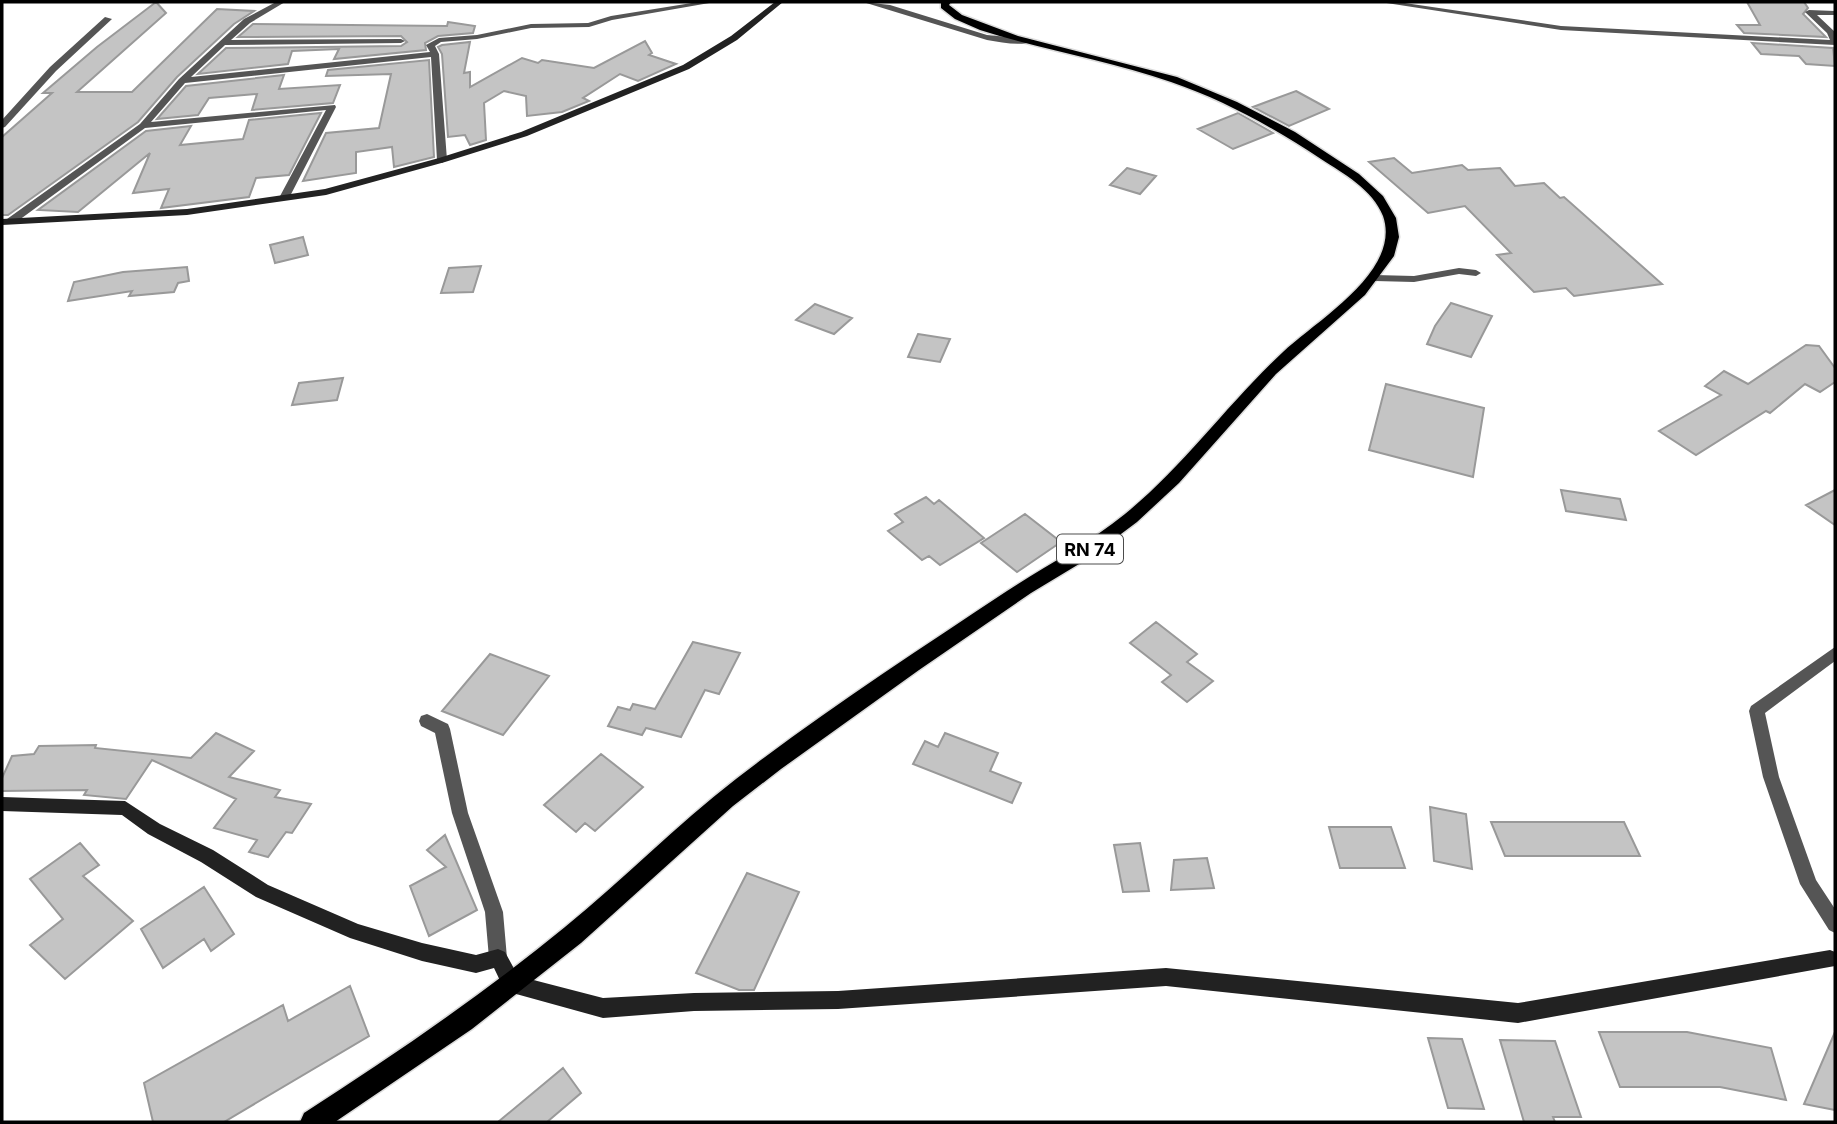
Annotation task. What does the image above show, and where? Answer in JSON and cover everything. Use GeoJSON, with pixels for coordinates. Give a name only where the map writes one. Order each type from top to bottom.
{"type":"FeatureCollection","features":[{"type":"Feature","properties":{"kind":"main road","name":"RN 74"},"geometry":{"type":"LineString","coordinates":[[313,1122],[512,984],[637,881],[736,791],[873,691],[1032,583],[1077,558],[1136,514],[1186,466],[1291,352],[1375,278],[1394,234],[1390,217],[1369,188],[1328,158],[1239,106],[1203,90],[1135,67],[1029,41],[956,17],[946,9],[946,2]]}},
{"type":"Feature","properties":{"kind":"street"},"geometry":{"type":"LineString","coordinates":[[6,222],[143,126],[182,81],[247,21],[281,2]]}},
{"type":"Feature","properties":{"kind":"street"},"geometry":{"type":"LineString","coordinates":[[442,160],[435,54],[430,45],[439,40],[477,37],[549,24],[589,25],[611,18],[711,2]]}},
{"type":"Feature","properties":{"kind":"street"},"geometry":{"type":"LineString","coordinates":[[6,222],[187,212],[326,192],[442,160],[537,129],[686,67],[734,38],[779,2]]}},
{"type":"Feature","properties":{"kind":"street"},"geometry":{"type":"LineString","coordinates":[[867,2],[979,37],[1009,43],[1029,41]]}},
{"type":"Feature","properties":{"kind":"street"},"geometry":{"type":"LineString","coordinates":[[1384,2],[1441,8],[1561,28],[1835,43],[1831,32],[1809,12],[1835,13]]}},
{"type":"Feature","properties":{"kind":"street"},"geometry":{"type":"LineString","coordinates":[[1441,8],[1452,5],[1451,2]]}},
{"type":"Feature","properties":{"kind":"street"},"geometry":{"type":"LineString","coordinates":[[2,125],[53,69],[108,19]]}},
{"type":"Feature","properties":{"kind":"street"},"geometry":{"type":"LineString","coordinates":[[226,43],[401,41]]}},
{"type":"Feature","properties":{"kind":"street"},"geometry":{"type":"LineString","coordinates":[[182,81],[435,54]]}},
{"type":"Feature","properties":{"kind":"street"},"geometry":{"type":"LineString","coordinates":[[143,126],[332,107],[284,198]]}},
{"type":"Feature","properties":{"kind":"street"},"geometry":{"type":"LineString","coordinates":[[1375,278],[1414,279],[1459,271],[1476,273]]}},
{"type":"Feature","properties":{"kind":"street"},"geometry":{"type":"LineString","coordinates":[[1835,653],[1757,711],[1770,777],[1809,884],[1835,923]]}},
{"type":"Feature","properties":{"kind":"street"},"geometry":{"type":"LineString","coordinates":[[427,721],[442,729],[460,813],[494,912],[498,958],[512,984],[603,1008],[694,1002],[838,1000],[1166,977],[1518,1013],[1833,959]]}},
{"type":"Feature","properties":{"kind":"street"},"geometry":{"type":"LineString","coordinates":[[2,804],[125,808],[154,829],[207,856],[262,891],[356,932],[422,952],[476,964],[498,958]]}},
{"type":"Feature","properties":{"kind":"building"},"geometry":{"type":"Polygon","coordinates":[[[156,2],[166,13],[77,92],[132,92],[217,9],[254,11],[234,24],[177,77],[138,122],[8,215],[2,215],[2,137],[52,93],[43,93],[156,2]]]}},
{"type":"Feature","properties":{"kind":"building"},"geometry":{"type":"Polygon","coordinates":[[[1747,2],[1804,2],[1808,8],[1803,14],[1826,37],[1744,33],[1737,25],[1760,25],[1747,2]]]}},
{"type":"Feature","properties":{"kind":"building"},"geometry":{"type":"Polygon","coordinates":[[[448,22],[475,26],[473,33],[438,36],[425,43],[426,50],[334,59],[339,49],[292,51],[288,64],[198,74],[226,48],[401,46],[407,42],[401,36],[238,37],[253,24],[447,26],[448,22]]]}},
{"type":"Feature","properties":{"kind":"building"},"geometry":{"type":"Polygon","coordinates":[[[645,41],[652,53],[649,55],[676,64],[638,81],[620,74],[583,98],[589,101],[562,112],[527,116],[526,96],[504,91],[484,103],[486,140],[470,145],[465,135],[448,137],[442,54],[438,47],[442,45],[470,42],[464,73],[470,72],[470,87],[522,58],[538,63],[542,60],[594,68],[645,41]]]}},
{"type":"Feature","properties":{"kind":"building"},"geometry":{"type":"Polygon","coordinates":[[[1752,43],[1833,48],[1835,66],[1806,64],[1799,56],[1761,54],[1752,43]]]}},
{"type":"Feature","properties":{"kind":"building"},"geometry":{"type":"Polygon","coordinates":[[[429,60],[434,157],[394,167],[392,147],[356,152],[356,173],[303,181],[326,133],[379,128],[391,74],[326,76],[328,70],[429,60]]]}},
{"type":"Feature","properties":{"kind":"building"},"geometry":{"type":"Polygon","coordinates":[[[284,75],[279,89],[340,85],[333,103],[252,110],[257,94],[209,98],[198,115],[157,119],[186,86],[284,75]]]}},
{"type":"Feature","properties":{"kind":"building"},"geometry":{"type":"Polygon","coordinates":[[[1296,91],[1329,109],[1289,126],[1253,107],[1296,91]]]}},
{"type":"Feature","properties":{"kind":"building"},"geometry":{"type":"Polygon","coordinates":[[[321,113],[289,175],[256,178],[249,197],[161,208],[169,189],[133,193],[150,153],[78,212],[38,210],[146,131],[191,126],[180,145],[243,139],[249,120],[321,113]]]}},
{"type":"Feature","properties":{"kind":"building"},"geometry":{"type":"Polygon","coordinates":[[[1238,113],[1273,133],[1233,149],[1198,129],[1238,113]]]}},
{"type":"Feature","properties":{"kind":"building"},"geometry":{"type":"Polygon","coordinates":[[[1394,158],[1412,173],[1462,165],[1468,170],[1500,168],[1515,186],[1544,183],[1560,198],[1564,197],[1662,284],[1574,296],[1566,288],[1534,292],[1497,255],[1511,253],[1465,206],[1428,213],[1369,162],[1394,158]]]}},
{"type":"Feature","properties":{"kind":"building"},"geometry":{"type":"Polygon","coordinates":[[[1127,168],[1156,176],[1140,194],[1110,185],[1127,168]]]}},
{"type":"Feature","properties":{"kind":"building"},"geometry":{"type":"Polygon","coordinates":[[[303,237],[308,255],[275,263],[270,245],[303,237]]]}},
{"type":"Feature","properties":{"kind":"building"},"geometry":{"type":"Polygon","coordinates":[[[481,266],[473,292],[441,293],[449,268],[481,266]]]}},
{"type":"Feature","properties":{"kind":"building"},"geometry":{"type":"Polygon","coordinates":[[[187,267],[189,281],[178,283],[174,292],[129,296],[132,291],[68,301],[74,282],[123,272],[187,267]]]}},
{"type":"Feature","properties":{"kind":"building"},"geometry":{"type":"Polygon","coordinates":[[[1451,303],[1492,316],[1471,357],[1427,344],[1435,326],[1451,303]]]}},
{"type":"Feature","properties":{"kind":"building"},"geometry":{"type":"Polygon","coordinates":[[[815,304],[852,318],[834,334],[796,320],[815,304]]]}},
{"type":"Feature","properties":{"kind":"building"},"geometry":{"type":"Polygon","coordinates":[[[918,334],[950,339],[940,362],[908,357],[918,334]]]}},
{"type":"Feature","properties":{"kind":"building"},"geometry":{"type":"Polygon","coordinates":[[[1806,345],[1819,346],[1835,368],[1835,382],[1820,392],[1805,384],[1770,413],[1766,411],[1696,455],[1659,431],[1721,395],[1705,386],[1724,371],[1748,384],[1806,345]]]}},
{"type":"Feature","properties":{"kind":"building"},"geometry":{"type":"Polygon","coordinates":[[[343,378],[337,400],[292,405],[299,383],[343,378]]]}},
{"type":"Feature","properties":{"kind":"building"},"geometry":{"type":"Polygon","coordinates":[[[1386,384],[1484,408],[1473,477],[1369,450],[1386,384]]]}},
{"type":"Feature","properties":{"kind":"building"},"geometry":{"type":"Polygon","coordinates":[[[1561,490],[1620,499],[1626,520],[1566,511],[1561,490]]]}},
{"type":"Feature","properties":{"kind":"building"},"geometry":{"type":"Polygon","coordinates":[[[1835,490],[1835,525],[1806,505],[1835,490]]]}},
{"type":"Feature","properties":{"kind":"building"},"geometry":{"type":"Polygon","coordinates":[[[926,497],[934,504],[939,500],[984,538],[940,565],[929,556],[922,560],[888,531],[903,522],[895,514],[926,497]]]}},
{"type":"Feature","properties":{"kind":"building"},"geometry":{"type":"Polygon","coordinates":[[[1025,514],[1061,542],[1017,572],[981,543],[1025,514]]]}},
{"type":"Feature","properties":{"kind":"building"},"geometry":{"type":"Polygon","coordinates":[[[1156,622],[1197,654],[1187,662],[1213,681],[1187,702],[1162,682],[1171,675],[1130,643],[1156,622]]]}},
{"type":"Feature","properties":{"kind":"building"},"geometry":{"type":"Polygon","coordinates":[[[693,642],[740,653],[719,694],[705,690],[681,737],[646,728],[642,735],[608,726],[618,707],[630,710],[633,704],[655,709],[693,642]]]}},
{"type":"Feature","properties":{"kind":"building"},"geometry":{"type":"Polygon","coordinates":[[[490,654],[549,676],[503,735],[442,711],[490,654]]]}},
{"type":"Feature","properties":{"kind":"building"},"geometry":{"type":"Polygon","coordinates":[[[216,733],[254,751],[229,777],[280,790],[275,797],[311,804],[292,833],[286,832],[268,857],[249,852],[257,840],[214,828],[236,799],[152,760],[126,799],[84,795],[87,790],[2,791],[2,778],[12,756],[34,754],[39,746],[96,745],[95,748],[191,758],[216,733]]]}},
{"type":"Feature","properties":{"kind":"building"},"geometry":{"type":"Polygon","coordinates":[[[945,733],[998,753],[990,771],[1021,783],[1012,803],[913,764],[925,741],[938,747],[945,733]]]}},
{"type":"Feature","properties":{"kind":"building"},"geometry":{"type":"Polygon","coordinates":[[[601,754],[643,787],[595,831],[585,823],[576,832],[544,805],[601,754]]]}},
{"type":"Feature","properties":{"kind":"building"},"geometry":{"type":"Polygon","coordinates":[[[1430,807],[1466,814],[1472,869],[1434,861],[1430,807]]]}},
{"type":"Feature","properties":{"kind":"building"},"geometry":{"type":"Polygon","coordinates":[[[1491,822],[1624,822],[1640,856],[1505,856],[1491,822]]]}},
{"type":"Feature","properties":{"kind":"building"},"geometry":{"type":"Polygon","coordinates":[[[1329,827],[1391,827],[1405,868],[1340,868],[1329,827]]]}},
{"type":"Feature","properties":{"kind":"building"},"geometry":{"type":"Polygon","coordinates":[[[445,835],[477,910],[429,936],[410,886],[446,867],[427,850],[445,835]]]}},
{"type":"Feature","properties":{"kind":"building"},"geometry":{"type":"Polygon","coordinates":[[[80,843],[99,865],[83,876],[133,921],[65,979],[30,945],[63,919],[30,879],[80,843]]]}},
{"type":"Feature","properties":{"kind":"building"},"geometry":{"type":"Polygon","coordinates":[[[1140,843],[1149,891],[1123,892],[1114,845],[1140,843]]]}},
{"type":"Feature","properties":{"kind":"building"},"geometry":{"type":"Polygon","coordinates":[[[1207,858],[1214,888],[1171,890],[1174,860],[1207,858]]]}},
{"type":"Feature","properties":{"kind":"building"},"geometry":{"type":"Polygon","coordinates":[[[747,873],[799,892],[754,990],[739,990],[696,973],[747,873]]]}},
{"type":"Feature","properties":{"kind":"building"},"geometry":{"type":"Polygon","coordinates":[[[204,887],[234,934],[211,951],[204,939],[163,968],[141,929],[204,887]]]}},
{"type":"Feature","properties":{"kind":"building"},"geometry":{"type":"Polygon","coordinates":[[[350,986],[369,1036],[224,1122],[153,1122],[144,1083],[283,1005],[288,1021],[350,986]]]}},
{"type":"Feature","properties":{"kind":"building"},"geometry":{"type":"Polygon","coordinates":[[[1599,1032],[1687,1032],[1771,1048],[1786,1100],[1720,1087],[1620,1087],[1599,1032]]]}},
{"type":"Feature","properties":{"kind":"building"},"geometry":{"type":"Polygon","coordinates":[[[1835,1032],[1835,1110],[1804,1104],[1835,1032]]]}},
{"type":"Feature","properties":{"kind":"building"},"geometry":{"type":"Polygon","coordinates":[[[1428,1038],[1462,1039],[1484,1109],[1448,1108],[1428,1038]]]}},
{"type":"Feature","properties":{"kind":"building"},"geometry":{"type":"Polygon","coordinates":[[[1500,1040],[1555,1041],[1581,1117],[1553,1117],[1555,1122],[1524,1122],[1500,1040]]]}},
{"type":"Feature","properties":{"kind":"building"},"geometry":{"type":"Polygon","coordinates":[[[563,1068],[581,1093],[547,1122],[498,1122],[563,1068]]]}}]}
